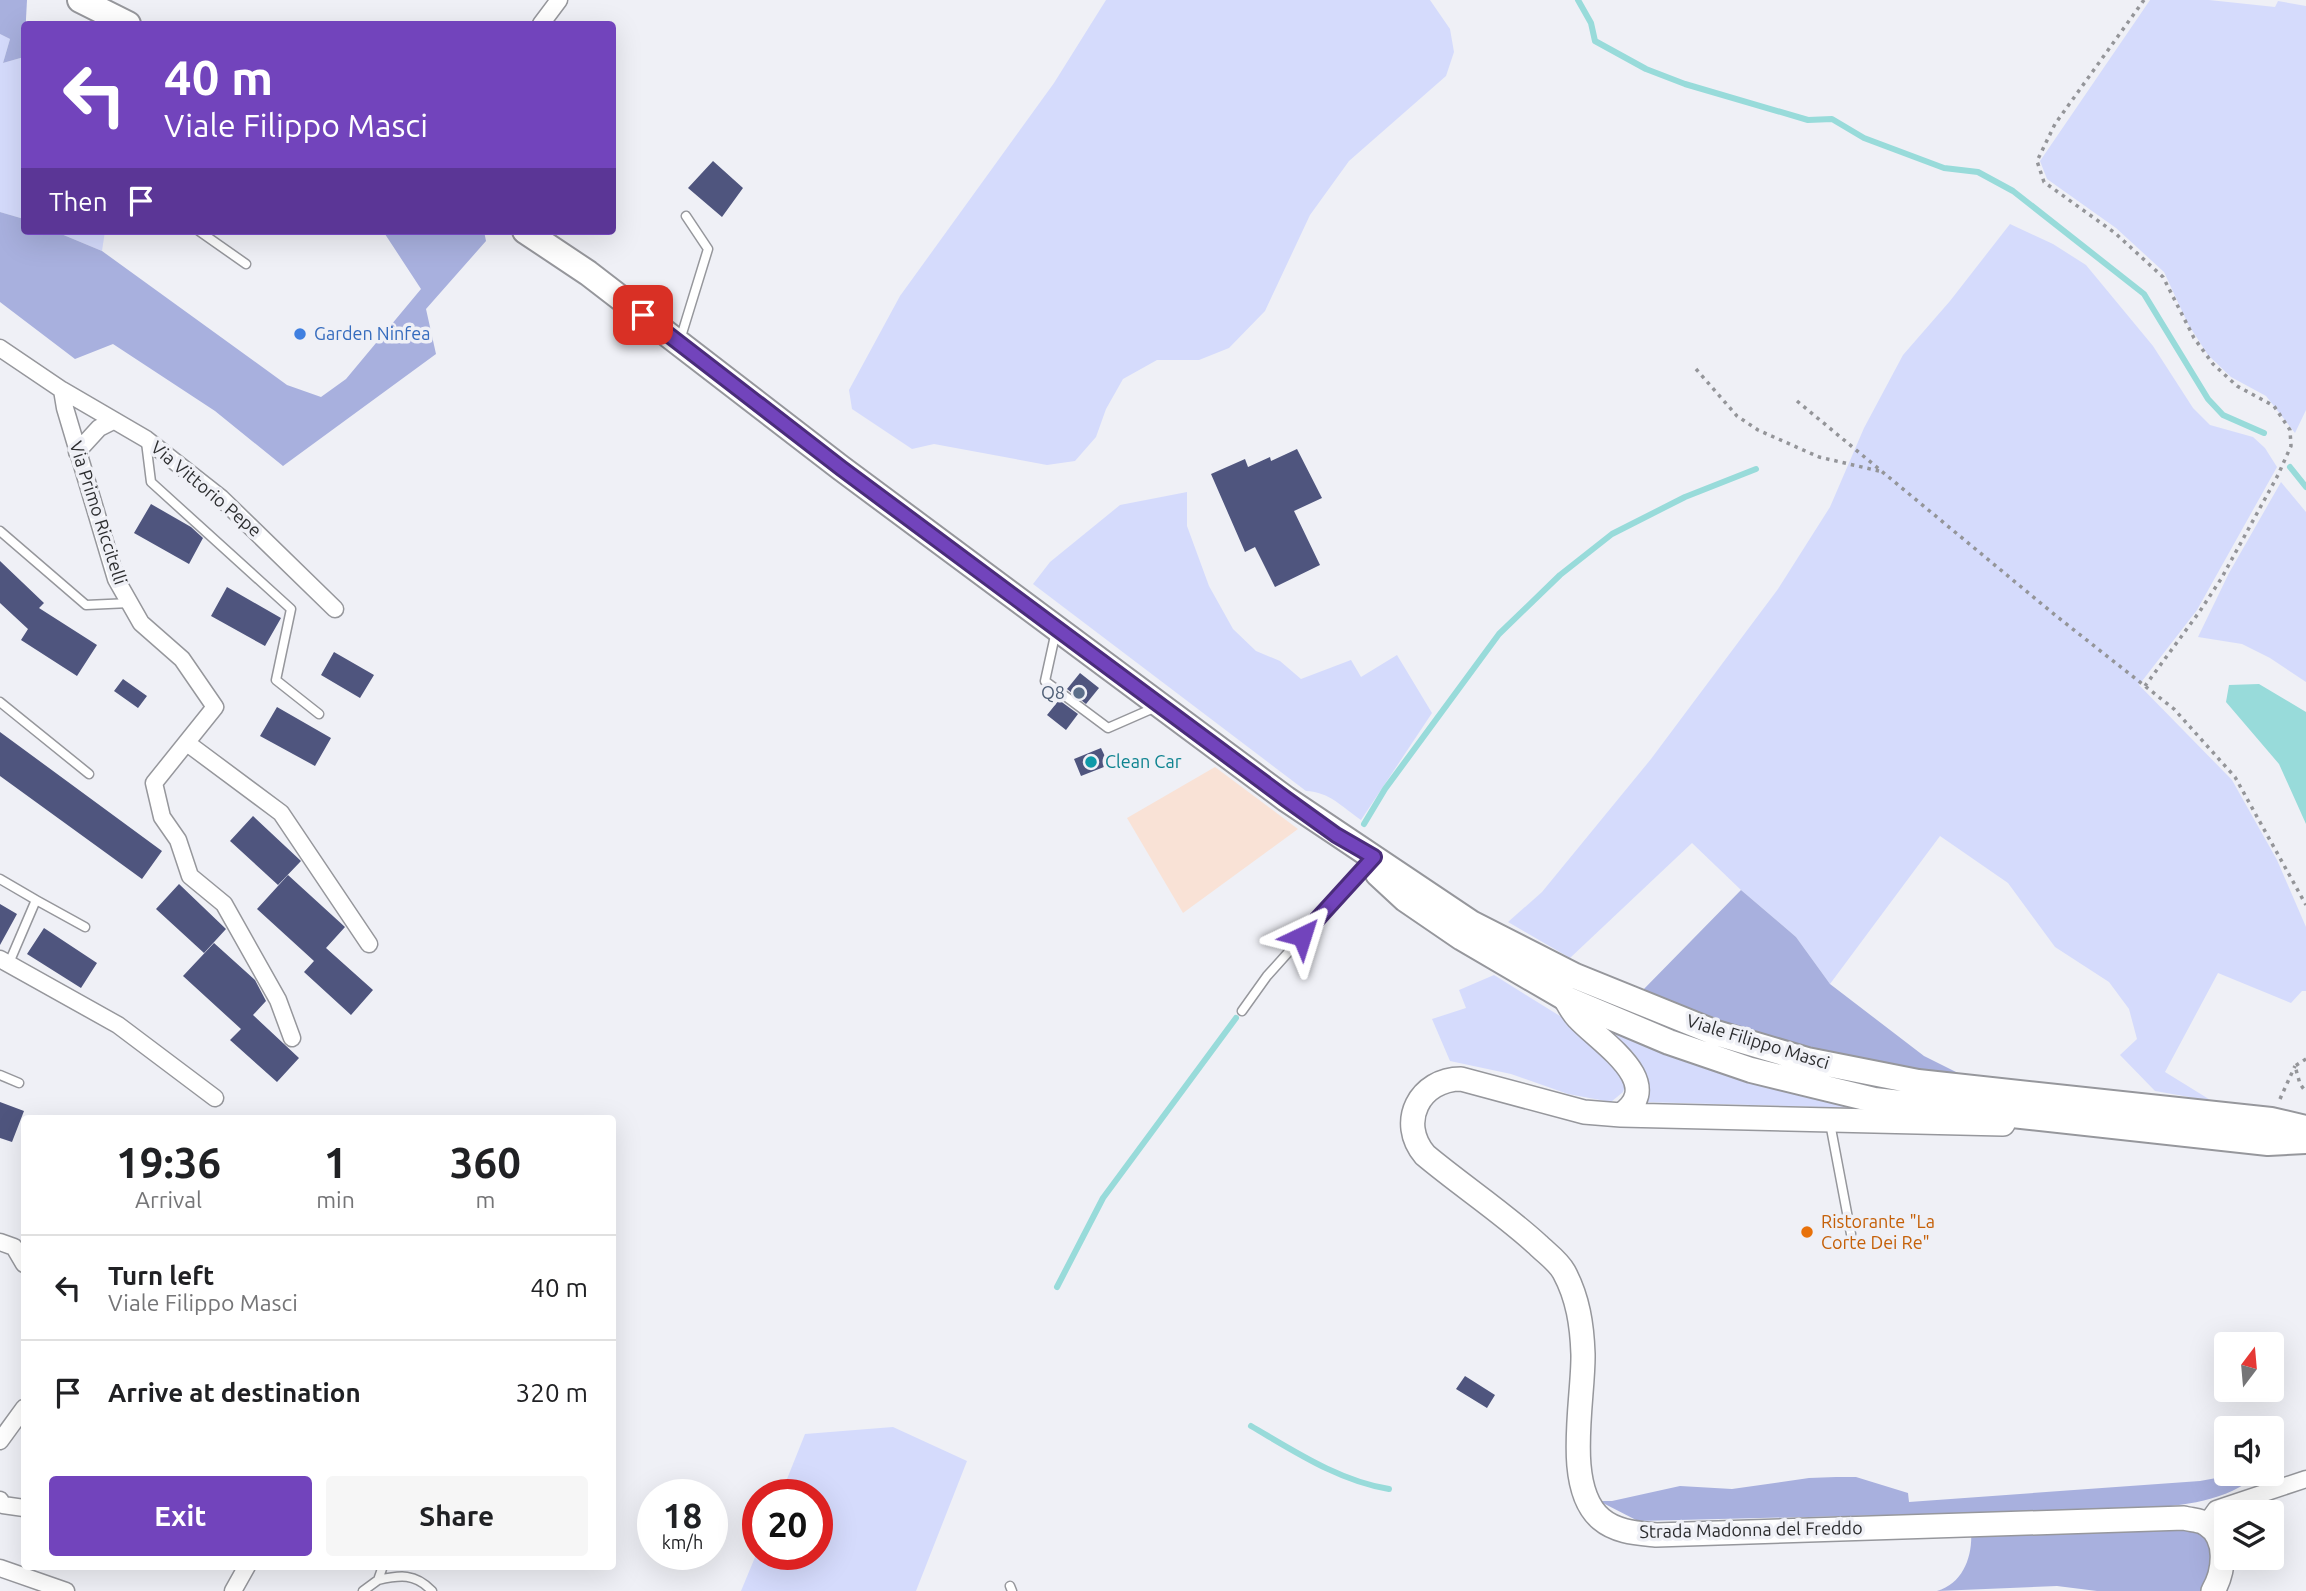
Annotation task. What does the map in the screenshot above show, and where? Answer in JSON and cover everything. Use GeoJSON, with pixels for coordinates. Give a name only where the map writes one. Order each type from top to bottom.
{"type":"FeatureCollection","features":[{"type":"Feature","properties":{"kind":"main road"},"geometry":{"type":"LineString","coordinates":[[66,0],[88,4],[119,21]]}},
{"type":"Feature","properties":{"kind":"main road","name":"Viale Filippo Masci"},"geometry":{"type":"LineString","coordinates":[[531,235],[588,272],[1056,628],[1336,835],[1471,923],[1527,953],[1575,976],[1716,1033],[1807,1060],[1918,1082],[2270,1120],[2306,1128]]}},
{"type":"Feature","properties":{"kind":"main road","name":"Viale Filippo Masci"},"geometry":{"type":"LineString","coordinates":[[1371,860],[1405,899],[1462,938],[1565,998],[1669,1042],[1751,1070],[1874,1100],[2268,1143],[2306,1141]]}},
{"type":"Feature","properties":{"kind":"main road","name":"Viale Filippo Masci"},"geometry":{"type":"LineString","coordinates":[[1527,953],[1548,972],[1565,998]]}},
{"type":"Feature","properties":{"kind":"main road"},"geometry":{"type":"LineString","coordinates":[[1565,998],[1574,1014],[1634,1074],[1637,1088],[1635,1099],[1629,1110],[1621,1115]]}},
{"type":"Feature","properties":{"kind":"main road","name":"Strada Madonna del Freddo"},"geometry":{"type":"LineString","coordinates":[[2100,1126],[1621,1115],[1584,1112],[1472,1081],[1451,1079],[1435,1084],[1421,1096],[1412,1122],[1417,1143],[1425,1155],[1507,1217],[1562,1268],[1568,1280],[1580,1319],[1583,1354],[1578,1451],[1580,1480],[1587,1503],[1598,1518],[1611,1527],[1656,1535],[2184,1518],[2206,1523]]}},
{"type":"Feature","properties":{"kind":"main road","name":"Viale Filippo Masci"},"geometry":{"type":"LineString","coordinates":[[1908,1104],[1941,1096],[2001,1092]]}},
{"type":"Feature","properties":{"kind":"main road","name":"Strada Madonna del Freddo"},"geometry":{"type":"LineString","coordinates":[[1829,1120],[1908,1104]]}},
{"type":"Feature","properties":{"kind":"main road"},"geometry":{"type":"LineString","coordinates":[[2206,1523],[2218,1538],[2223,1554],[2221,1572],[2213,1591]]}},
{"type":"Feature","properties":{"kind":"street"},"geometry":{"type":"LineString","coordinates":[[543,21],[559,0]]}},
{"type":"Feature","properties":{"kind":"street"},"geometry":{"type":"LineString","coordinates":[[0,348],[62,390]]}},
{"type":"Feature","properties":{"kind":"street","name":"Via Vittorio Pepe"},"geometry":{"type":"LineString","coordinates":[[62,390],[146,439],[221,498],[335,609]]}},
{"type":"Feature","properties":{"kind":"street","name":"Via Primo Riccitelli"},"geometry":{"type":"LineString","coordinates":[[62,390],[77,452],[116,579],[141,622],[182,659],[215,707],[154,783],[162,817],[178,840],[190,876],[224,904],[253,960],[278,1000],[292,1038]]}},
{"type":"Feature","properties":{"kind":"street"},"geometry":{"type":"LineString","coordinates":[[77,452],[99,428],[113,421]]}},
{"type":"Feature","properties":{"kind":"street"},"geometry":{"type":"LineString","coordinates":[[187,743],[281,813],[369,944]]}},
{"type":"Feature","properties":{"kind":"street"},"geometry":{"type":"LineString","coordinates":[[4,961],[118,1025],[215,1098]]}},
{"type":"Feature","properties":{"kind":"street"},"geometry":{"type":"LineString","coordinates":[[0,1242],[14,1247],[21,1259]]}},
{"type":"Feature","properties":{"kind":"street"},"geometry":{"type":"LineString","coordinates":[[0,1441],[21,1412]]}},
{"type":"Feature","properties":{"kind":"street"},"geometry":{"type":"LineString","coordinates":[[2206,1523],[2216,1509],[2306,1479]]}},
{"type":"Feature","properties":{"kind":"street"},"geometry":{"type":"LineString","coordinates":[[0,1500],[3,1505],[21,1508]]}},
{"type":"Feature","properties":{"kind":"street"},"geometry":{"type":"LineString","coordinates":[[0,1568],[66,1591]]}},
{"type":"Feature","properties":{"kind":"street"},"geometry":{"type":"LineString","coordinates":[[233,1591],[245,1570]]}},
{"type":"Feature","properties":{"kind":"lane"},"geometry":{"type":"LineString","coordinates":[[679,343],[708,250],[686,216]]}},
{"type":"Feature","properties":{"kind":"lane"},"geometry":{"type":"LineString","coordinates":[[205,235],[246,264]]}},
{"type":"Feature","properties":{"kind":"lane"},"geometry":{"type":"LineString","coordinates":[[146,439],[151,482],[291,609],[276,680],[319,714]]}},
{"type":"Feature","properties":{"kind":"lane"},"geometry":{"type":"LineString","coordinates":[[0,531],[86,605],[130,603]]}},
{"type":"Feature","properties":{"kind":"lane"},"geometry":{"type":"LineString","coordinates":[[1056,628],[1045,681],[1097,721],[1108,729],[1160,705]]}},
{"type":"Feature","properties":{"kind":"lane"},"geometry":{"type":"LineString","coordinates":[[0,702],[89,774]]}},
{"type":"Feature","properties":{"kind":"lane"},"geometry":{"type":"LineString","coordinates":[[1242,1011],[1267,976],[1371,860]]}},
{"type":"Feature","properties":{"kind":"lane"},"geometry":{"type":"LineString","coordinates":[[0,879],[85,927]]}},
{"type":"Feature","properties":{"kind":"lane"},"geometry":{"type":"LineString","coordinates":[[4,961],[36,900]]}},
{"type":"Feature","properties":{"kind":"lane"},"geometry":{"type":"LineString","coordinates":[[0,1075],[19,1083]]}},
{"type":"Feature","properties":{"kind":"lane"},"geometry":{"type":"LineString","coordinates":[[1829,1120],[1851,1234]]}},
{"type":"Feature","properties":{"kind":"lane"},"geometry":{"type":"LineString","coordinates":[[378,1580],[382,1570]]}},
{"type":"Feature","properties":{"kind":"lane"},"geometry":{"type":"LineString","coordinates":[[363,1591],[378,1580],[400,1575],[421,1580],[432,1591]]}},
{"type":"Feature","properties":{"kind":"path"},"geometry":{"type":"LineString","coordinates":[[2144,0],[2055,124],[2037,161],[2044,182],[2115,233],[2163,277],[2194,338],[2214,364],[2237,386],[2274,406],[2290,430],[2291,446],[2221,579],[2145,686]]}},
{"type":"Feature","properties":{"kind":"path"},"geometry":{"type":"LineString","coordinates":[[1696,369],[1737,416],[1758,430],[1819,457],[1881,471]]}},
{"type":"Feature","properties":{"kind":"path"},"geometry":{"type":"LineString","coordinates":[[1797,401],[2055,615],[2174,709],[2235,777],[2306,905]]}},
{"type":"Feature","properties":{"kind":"path"},"geometry":{"type":"LineString","coordinates":[[2270,1120],[2295,1066],[2306,1059]]}},
{"type":"Feature","properties":{"kind":"path"},"geometry":{"type":"LineString","coordinates":[[2295,1066],[2306,1092]]}},
{"type":"Feature","properties":{"kind":"shaded area"},"geometry":{"type":"Polygon","coordinates":[[[0,0],[27,0],[26,21],[21,21],[21,58],[3,63],[10,39],[0,34],[0,0]]]}},
{"type":"Feature","properties":{"kind":"shaded area"},"geometry":{"type":"Polygon","coordinates":[[[1106,0],[1430,0],[1450,29],[1454,52],[1446,76],[1349,161],[1310,215],[1265,311],[1229,348],[1199,360],[1157,360],[1123,379],[1106,409],[1096,437],[1075,461],[1047,465],[934,444],[912,449],[852,409],[849,390],[900,296],[1054,83],[1106,0]]]}},
{"type":"Feature","properties":{"kind":"shaded area"},"geometry":{"type":"Polygon","coordinates":[[[2150,0],[2209,0],[2275,7],[2278,1],[2306,6],[2306,410],[2295,433],[2266,396],[2231,377],[2208,355],[2188,324],[2164,272],[2116,228],[2047,179],[2040,161],[2150,0]]]}},
{"type":"Feature","properties":{"kind":"shaded area"},"geometry":{"type":"Polygon","coordinates":[[[0,34],[10,39],[3,63],[21,58],[21,218],[0,212],[0,34]]]}},
{"type":"Feature","properties":{"kind":"shaded area"},"geometry":{"type":"Polygon","coordinates":[[[0,212],[21,218],[21,235],[64,235],[102,251],[287,385],[321,397],[346,379],[421,289],[386,235],[485,235],[486,241],[426,309],[436,354],[283,466],[215,411],[113,344],[75,359],[0,302],[0,212]]]}},
{"type":"Feature","properties":{"kind":"shaded area"},"geometry":{"type":"Polygon","coordinates":[[[2010,224],[2053,244],[2086,265],[2153,346],[2193,408],[2210,425],[2253,437],[2265,448],[2277,467],[2197,610],[2139,685],[2232,780],[2277,860],[2306,927],[2306,991],[2302,991],[2291,1003],[2218,973],[2165,1072],[2212,1101],[2155,1091],[2120,1055],[2137,1039],[2129,1009],[2109,982],[2055,947],[2008,883],[1940,836],[1830,984],[1796,937],[1692,843],[1570,958],[1508,922],[1542,892],[1651,759],[1778,589],[1830,507],[1864,428],[1903,355],[1950,301],[2010,224]]]}},
{"type":"Feature","properties":{"kind":"shaded area"},"geometry":{"type":"Polygon","coordinates":[[[64,235],[104,235],[102,251],[64,235]]]}},
{"type":"Feature","properties":{"kind":"shaded area"},"geometry":{"type":"Polygon","coordinates":[[[2281,482],[2306,512],[2306,682],[2270,658],[2242,644],[2198,637],[2229,573],[2281,482]]]}},
{"type":"Feature","properties":{"kind":"shaded area"},"geometry":{"type":"Polygon","coordinates":[[[1187,492],[1187,526],[1209,586],[1233,629],[1256,651],[1280,661],[1301,679],[1351,660],[1361,677],[1397,655],[1432,713],[1361,820],[1329,797],[1306,791],[1033,584],[1050,562],[1120,505],[1187,492]]]}},
{"type":"Feature","properties":{"kind":"shaded area"},"geometry":{"type":"Polygon","coordinates":[[[2259,684],[2306,712],[2306,824],[2279,764],[2226,702],[2229,685],[2259,684]]]}},
{"type":"Feature","properties":{"kind":"shaded area"},"geometry":{"type":"Polygon","coordinates":[[[1215,767],[1298,829],[1183,913],[1127,818],[1215,767]]]}},
{"type":"Feature","properties":{"kind":"shaded area"},"geometry":{"type":"Polygon","coordinates":[[[1741,890],[1796,937],[1830,984],[1924,1056],[1968,1078],[1827,1053],[1736,1029],[1641,992],[1741,890]]]}},
{"type":"Feature","properties":{"kind":"shaded area"},"geometry":{"type":"Polygon","coordinates":[[[1494,975],[1576,1026],[1628,1079],[1623,1092],[1611,1102],[1568,1094],[1511,1074],[1450,1061],[1432,1019],[1466,1008],[1459,990],[1494,975]]]}},
{"type":"Feature","properties":{"kind":"shaded area"},"geometry":{"type":"Polygon","coordinates":[[[1594,1021],[1857,1108],[1641,1102],[1645,1074],[1638,1058],[1594,1021]]]}},
{"type":"Feature","properties":{"kind":"shaded area"},"geometry":{"type":"Polygon","coordinates":[[[893,1427],[967,1461],[916,1591],[741,1591],[750,1570],[833,1570],[833,1479],[787,1479],[805,1434],[893,1427]]]}},
{"type":"Feature","properties":{"kind":"shaded area"},"geometry":{"type":"Polygon","coordinates":[[[1856,1477],[1908,1493],[1909,1502],[2214,1478],[2214,1486],[2241,1486],[2189,1504],[2142,1509],[1638,1521],[1599,1501],[1612,1501],[1680,1486],[1732,1489],[1809,1478],[1856,1477]]]}},
{"type":"Feature","properties":{"kind":"shaded area"},"geometry":{"type":"Polygon","coordinates":[[[2203,1529],[2212,1546],[2214,1567],[2200,1591],[2097,1591],[2057,1586],[1937,1591],[1954,1582],[1965,1567],[1971,1530],[2203,1529]]]}},
{"type":"Feature","properties":{"kind":"building"},"geometry":{"type":"Polygon","coordinates":[[[713,161],[743,188],[722,217],[688,188],[713,161]]]}},
{"type":"Feature","properties":{"kind":"building"},"geometry":{"type":"Polygon","coordinates":[[[1297,449],[1322,498],[1294,511],[1320,565],[1275,587],[1255,547],[1245,552],[1211,474],[1245,459],[1248,467],[1270,457],[1271,461],[1297,449]]]}},
{"type":"Feature","properties":{"kind":"building"},"geometry":{"type":"Polygon","coordinates":[[[151,504],[191,527],[203,538],[189,564],[134,533],[151,504]]]}},
{"type":"Feature","properties":{"kind":"building"},"geometry":{"type":"Polygon","coordinates":[[[0,561],[44,603],[39,608],[97,645],[77,676],[21,640],[28,629],[0,603],[0,561]]]}},
{"type":"Feature","properties":{"kind":"building"},"geometry":{"type":"Polygon","coordinates":[[[227,587],[281,618],[265,646],[211,616],[227,587]]]}},
{"type":"Feature","properties":{"kind":"building"},"geometry":{"type":"Polygon","coordinates":[[[334,652],[374,675],[360,698],[321,675],[334,652]]]}},
{"type":"Feature","properties":{"kind":"building"},"geometry":{"type":"Polygon","coordinates":[[[1080,673],[1099,688],[1086,704],[1067,689],[1080,673]]]}},
{"type":"Feature","properties":{"kind":"building"},"geometry":{"type":"Polygon","coordinates":[[[123,679],[147,696],[138,708],[114,691],[123,679]]]}},
{"type":"Feature","properties":{"kind":"building"},"geometry":{"type":"Polygon","coordinates":[[[1059,700],[1078,714],[1066,730],[1047,715],[1059,700]]]}},
{"type":"Feature","properties":{"kind":"building"},"geometry":{"type":"Polygon","coordinates":[[[277,707],[331,738],[315,766],[260,736],[277,707]]]}},
{"type":"Feature","properties":{"kind":"building"},"geometry":{"type":"Polygon","coordinates":[[[0,732],[162,851],[142,879],[0,776],[0,732]]]}},
{"type":"Feature","properties":{"kind":"building","name":"Clean Car"},"geometry":{"type":"Polygon","coordinates":[[[1101,748],[1109,765],[1081,776],[1074,759],[1101,748]]]}},
{"type":"Feature","properties":{"kind":"building"},"geometry":{"type":"Polygon","coordinates":[[[253,816],[301,861],[278,885],[230,841],[253,816]]]}},
{"type":"Feature","properties":{"kind":"building"},"geometry":{"type":"Polygon","coordinates":[[[288,875],[345,927],[326,948],[373,990],[351,1015],[304,972],[314,961],[257,909],[288,875]]]}},
{"type":"Feature","properties":{"kind":"building"},"geometry":{"type":"Polygon","coordinates":[[[179,884],[226,929],[204,953],[156,909],[179,884]]]}},
{"type":"Feature","properties":{"kind":"building"},"geometry":{"type":"Polygon","coordinates":[[[0,904],[17,914],[0,945],[0,904]]]}},
{"type":"Feature","properties":{"kind":"building"},"geometry":{"type":"Polygon","coordinates":[[[44,928],[97,963],[81,988],[27,954],[44,928]]]}},
{"type":"Feature","properties":{"kind":"building"},"geometry":{"type":"Polygon","coordinates":[[[214,943],[255,980],[266,1001],[253,1015],[299,1058],[277,1082],[230,1040],[241,1029],[183,976],[214,943]]]}},
{"type":"Feature","properties":{"kind":"building"},"geometry":{"type":"Polygon","coordinates":[[[0,1102],[24,1111],[12,1142],[0,1138],[0,1102]]]}},
{"type":"Feature","properties":{"kind":"building"},"geometry":{"type":"Polygon","coordinates":[[[1465,1376],[1495,1395],[1487,1408],[1456,1389],[1465,1376]]]}},
{"type":"Feature","properties":{"kind":"waterway"},"geometry":{"type":"LineString","coordinates":[[1578,0],[1591,23],[1595,41],[1646,69],[1685,84],[1808,120],[1832,119],[1864,138],[1944,168],[1978,172],[2013,191],[2144,294],[2208,399],[2223,415],[2264,433]]}},
{"type":"Feature","properties":{"kind":"waterway"},"geometry":{"type":"LineString","coordinates":[[2290,467],[2306,487]]}},
{"type":"Feature","properties":{"kind":"waterway"},"geometry":{"type":"LineString","coordinates":[[1364,824],[1385,789],[1499,634],[1560,575],[1612,534],[1685,497],[1756,469]]}},
{"type":"Feature","properties":{"kind":"waterway"},"geometry":{"type":"LineString","coordinates":[[1057,1287],[1103,1198],[1236,1018]]}},
{"type":"Feature","properties":{"kind":"waterway"},"geometry":{"type":"LineString","coordinates":[[1251,1426],[1335,1472],[1389,1489]]}},
{"type":"Feature","properties":{"kind":"place","name":"Garden Ninfea"},"geometry":{"type":"Point","coordinates":[300,334]}},
{"type":"Feature","properties":{"kind":"place","name":"Q8"},"geometry":{"type":"Point","coordinates":[1079,693]}},
{"type":"Feature","properties":{"kind":"place","name":"Clean Car"},"geometry":{"type":"Point","coordinates":[1091,762]}},
{"type":"Feature","properties":{"kind":"place","name":"Ristorante \"La Corte Dei Re\""},"geometry":{"type":"Point","coordinates":[1807,1232]}},
{"type":"Feature","properties":{"kind":"route"},"geometry":{"type":"LineString","coordinates":[[643,315],[841,468],[1286,799],[1336,835],[1374,857],[1302,936]]}}]}
